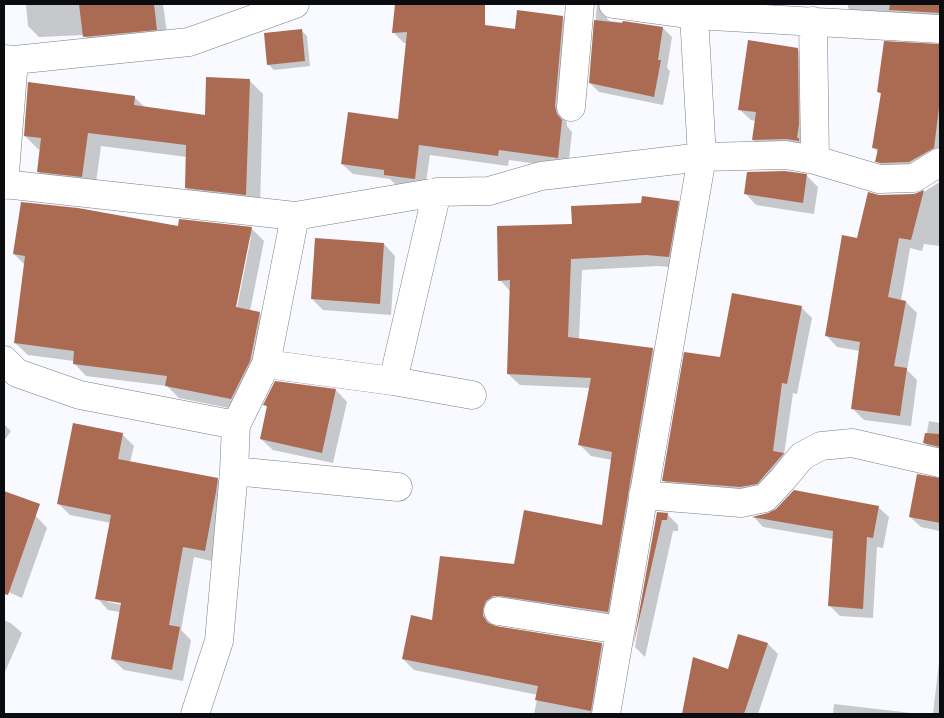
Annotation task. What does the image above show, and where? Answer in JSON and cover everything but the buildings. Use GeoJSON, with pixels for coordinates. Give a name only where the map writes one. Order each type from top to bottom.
{"type":"FeatureCollection","features":[{"type":"Feature","properties":{"kind":"street"},"geometry":{"type":"LineString","coordinates":[[295,4],[188,42],[9,59],[4,184],[295,216],[437,192],[489,191],[541,176],[702,157],[786,155],[815,160],[879,179],[914,178],[940,162]]}},
{"type":"Feature","properties":{"kind":"street"},"geometry":{"type":"LineString","coordinates":[[570,108],[580,4]]}},
{"type":"Feature","properties":{"kind":"street"},"geometry":{"type":"LineString","coordinates":[[613,4],[694,15],[813,21],[841,13],[940,29]]}},
{"type":"Feature","properties":{"kind":"street"},"geometry":{"type":"LineString","coordinates":[[606,714],[702,157],[694,15]]}},
{"type":"Feature","properties":{"kind":"street"},"geometry":{"type":"LineString","coordinates":[[813,21],[815,160]]}},
{"type":"Feature","properties":{"kind":"street"},"geometry":{"type":"LineString","coordinates":[[393,381],[437,192]]}},
{"type":"Feature","properties":{"kind":"street"},"geometry":{"type":"LineString","coordinates":[[195,714],[219,641],[234,471],[236,425],[266,364],[295,216]]}},
{"type":"Feature","properties":{"kind":"street"},"geometry":{"type":"LineString","coordinates":[[4,360],[18,373],[80,395],[236,425]]}},
{"type":"Feature","properties":{"kind":"street"},"geometry":{"type":"LineString","coordinates":[[266,364],[393,381],[472,395]]}},
{"type":"Feature","properties":{"kind":"street"},"geometry":{"type":"LineString","coordinates":[[643,496],[741,503],[765,498],[802,456],[821,446],[852,443],[940,463]]}},
{"type":"Feature","properties":{"kind":"street"},"geometry":{"type":"LineString","coordinates":[[234,471],[398,487]]}},
{"type":"Feature","properties":{"kind":"street"},"geometry":{"type":"LineString","coordinates":[[498,611],[620,630]]}}]}
